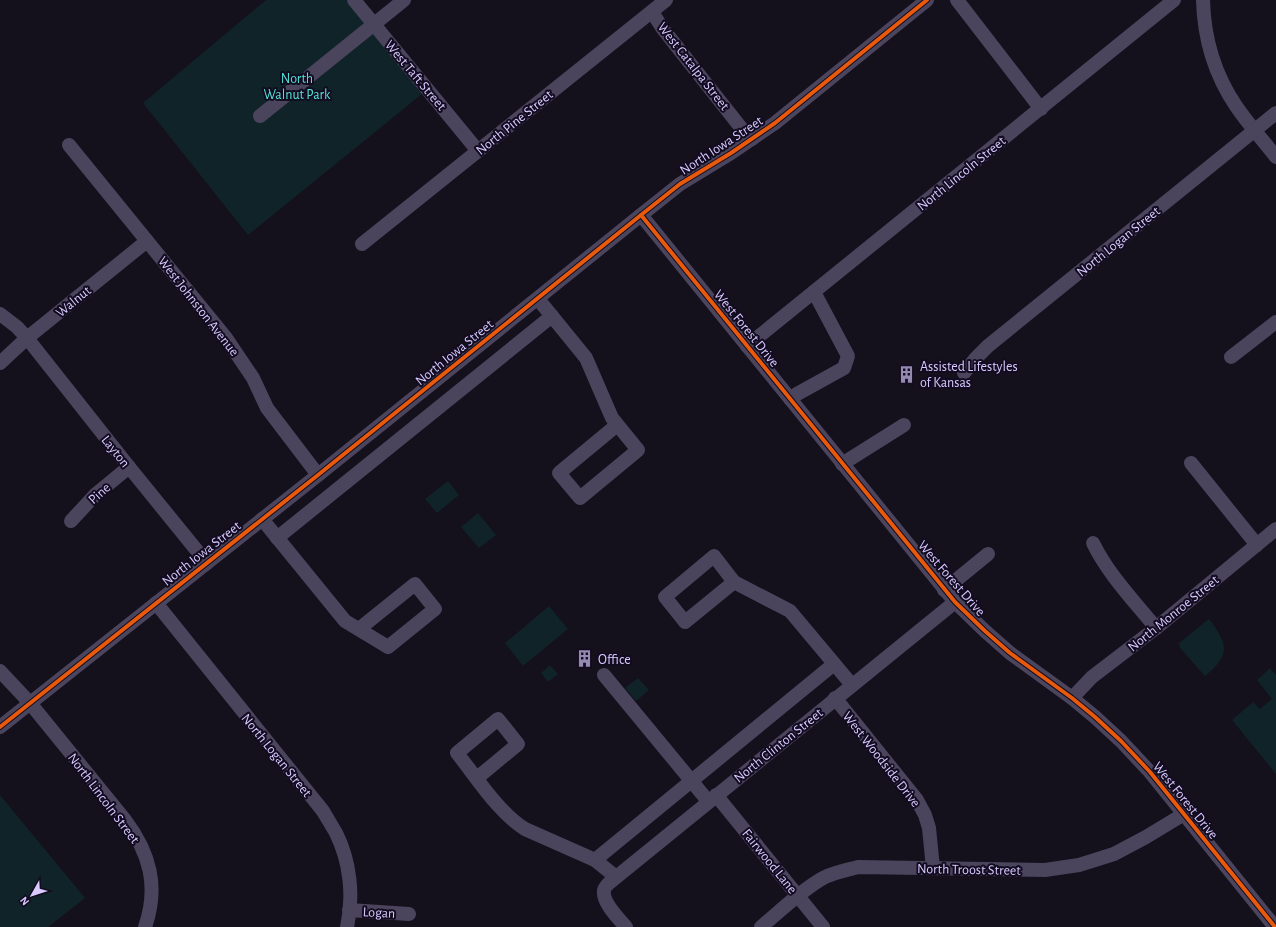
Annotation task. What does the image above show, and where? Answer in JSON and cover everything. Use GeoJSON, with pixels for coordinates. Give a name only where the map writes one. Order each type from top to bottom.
{"type":"FeatureCollection","features":[{"type":"Feature","properties":{"kind":"street","name":"West Taft Street"},"geometry":{"type":"LineString","coordinates":[[354,0],[478,151]]}},
{"type":"Feature","properties":{"kind":"street"},"geometry":{"type":"LineString","coordinates":[[260,116],[404,0]]}},
{"type":"Feature","properties":{"kind":"street","name":"North Pine Street"},"geometry":{"type":"LineString","coordinates":[[362,244],[666,0]]}},
{"type":"Feature","properties":{"kind":"street","name":"North Iowa Street"},"geometry":{"type":"LineString","coordinates":[[0,727],[318,475],[680,184],[731,153],[775,123],[927,0]]}},
{"type":"Feature","properties":{"kind":"street"},"geometry":{"type":"LineString","coordinates":[[957,0],[1041,109]]}},
{"type":"Feature","properties":{"kind":"street","name":"North Lincoln Street"},"geometry":{"type":"LineString","coordinates":[[747,346],[1174,0]]}},
{"type":"Feature","properties":{"kind":"street"},"geometry":{"type":"LineString","coordinates":[[1203,0],[1203,20],[1208,41],[1220,77],[1236,106],[1276,157]]}},
{"type":"Feature","properties":{"kind":"street","name":"West Catalpa Street"},"geometry":{"type":"LineString","coordinates":[[652,12],[663,29],[752,139]]}},
{"type":"Feature","properties":{"kind":"street","name":"North Logan Street"},"geometry":{"type":"LineString","coordinates":[[964,373],[988,346],[1276,113]]}},
{"type":"Feature","properties":{"kind":"street","name":"West Johnston Avenue"},"geometry":{"type":"LineString","coordinates":[[69,145],[226,338],[253,378],[267,408],[318,475]]}},
{"type":"Feature","properties":{"kind":"street","name":"West Forest Drive"},"geometry":{"type":"LineString","coordinates":[[641,215],[944,590],[985,632],[1010,653],[1072,698],[1121,741],[1150,772],[1275,927]]}},
{"type":"Feature","properties":{"kind":"street","name":"Walnut"},"geometry":{"type":"LineString","coordinates":[[0,363],[27,338],[147,241]]}},
{"type":"Feature","properties":{"kind":"street"},"geometry":{"type":"LineString","coordinates":[[790,399],[844,368],[848,356],[814,292]]}},
{"type":"Feature","properties":{"kind":"street"},"geometry":{"type":"LineString","coordinates":[[538,299],[586,358],[612,418],[638,450],[580,498],[559,473],[617,425]]}},
{"type":"Feature","properties":{"kind":"street","name":"Layton"},"geometry":{"type":"LineString","coordinates":[[0,314],[17,326],[27,338],[207,563]]}},
{"type":"Feature","properties":{"kind":"street"},"geometry":{"type":"LineString","coordinates":[[277,538],[552,316]]}},
{"type":"Feature","properties":{"kind":"street"},"geometry":{"type":"LineString","coordinates":[[1231,357],[1276,322]]}},
{"type":"Feature","properties":{"kind":"street"},"geometry":{"type":"LineString","coordinates":[[842,464],[904,425]]}},
{"type":"Feature","properties":{"kind":"street"},"geometry":{"type":"LineString","coordinates":[[1191,463],[1256,545]]}},
{"type":"Feature","properties":{"kind":"street","name":"Pine"},"geometry":{"type":"LineString","coordinates":[[71,521],[95,495],[129,467]]}},
{"type":"Feature","properties":{"kind":"street"},"geometry":{"type":"LineString","coordinates":[[262,519],[345,621],[388,647],[435,609],[415,584],[359,629]]}},
{"type":"Feature","properties":{"kind":"street","name":"North Monroe Street"},"geometry":{"type":"LineString","coordinates":[[1072,698],[1092,677],[1156,628],[1276,529]]}},
{"type":"Feature","properties":{"kind":"street"},"geometry":{"type":"LineString","coordinates":[[1093,542],[1098,554],[1113,576],[1156,628]]}},
{"type":"Feature","properties":{"kind":"street","name":"West Forest Drive"},"geometry":{"type":"LineString","coordinates":[[944,590],[988,554]]}},
{"type":"Feature","properties":{"kind":"street"},"geometry":{"type":"LineString","coordinates":[[734,582],[685,622],[664,597],[714,556],[734,582],[790,611],[852,685]]}},
{"type":"Feature","properties":{"kind":"street","name":"North Clinton Street"},"geometry":{"type":"LineString","coordinates":[[626,927],[608,906],[604,897],[604,890],[609,883],[955,602]]}},
{"type":"Feature","properties":{"kind":"street","name":"North Logan Street"},"geometry":{"type":"LineString","coordinates":[[156,603],[323,811],[336,834],[346,863],[350,892],[347,927]]}},
{"type":"Feature","properties":{"kind":"street"},"geometry":{"type":"LineString","coordinates":[[595,860],[834,664]]}},
{"type":"Feature","properties":{"kind":"street","name":"North Lincoln Street"},"geometry":{"type":"LineString","coordinates":[[0,671],[30,703],[125,820],[138,840],[147,859],[152,889],[145,927]]}},
{"type":"Feature","properties":{"kind":"street","name":"Fairwood Lane"},"geometry":{"type":"LineString","coordinates":[[604,675],[691,780],[712,798],[798,896],[823,927]]}},
{"type":"Feature","properties":{"kind":"street","name":"West Woodside Drive"},"geometry":{"type":"LineString","coordinates":[[835,698],[917,800],[925,815],[929,828],[933,868]]}},
{"type":"Feature","properties":{"kind":"street"},"geometry":{"type":"LineString","coordinates":[[477,778],[505,814],[514,822],[525,829],[595,860],[616,877]]}},
{"type":"Feature","properties":{"kind":"street","name":"North Troost Street"},"geometry":{"type":"LineString","coordinates":[[761,927],[811,886],[825,877],[837,872],[858,867],[1045,870],[1079,865],[1114,854],[1184,814]]}},
{"type":"Feature","properties":{"kind":"street","name":"Logan"},"geometry":{"type":"LineString","coordinates":[[349,910],[409,914]]}},
{"type":"Feature","properties":{"kind":"green space","name":"North Walnut Park"},"geometry":{"type":"Polygon","coordinates":[[[266,0],[346,0],[422,94],[248,235],[143,103],[266,0]]]}},
{"type":"Feature","properties":{"kind":"green space"},"geometry":{"type":"Polygon","coordinates":[[[448,481],[459,495],[437,513],[425,499],[448,481]]]}},
{"type":"Feature","properties":{"kind":"green space"},"geometry":{"type":"Polygon","coordinates":[[[478,513],[496,535],[479,548],[461,527],[478,513]]]}},
{"type":"Feature","properties":{"kind":"green space"},"geometry":{"type":"Polygon","coordinates":[[[549,606],[568,629],[523,666],[505,643],[549,606]]]}},
{"type":"Feature","properties":{"kind":"green space"},"geometry":{"type":"Polygon","coordinates":[[[1209,619],[1223,642],[1224,649],[1223,655],[1219,662],[1205,676],[1180,648],[1179,643],[1209,619]]]}},
{"type":"Feature","properties":{"kind":"green space"},"geometry":{"type":"Polygon","coordinates":[[[550,665],[558,674],[548,682],[541,673],[550,665]]]}},
{"type":"Feature","properties":{"kind":"green space"},"geometry":{"type":"Polygon","coordinates":[[[1270,668],[1276,675],[1276,774],[1232,720],[1253,702],[1260,709],[1272,699],[1257,680],[1270,668]]]}},
{"type":"Feature","properties":{"kind":"green space"},"geometry":{"type":"Polygon","coordinates":[[[638,678],[649,690],[636,701],[625,688],[638,678]]]}},
{"type":"Feature","properties":{"kind":"green space"},"geometry":{"type":"Polygon","coordinates":[[[0,795],[85,898],[48,927],[0,927],[0,795]]]}},
{"type":"Feature","properties":{"kind":"cycle path"},"geometry":{"type":"LineString","coordinates":[[0,727],[318,475],[680,184],[731,153],[775,123],[927,0]]}},
{"type":"Feature","properties":{"kind":"cycle path"},"geometry":{"type":"LineString","coordinates":[[641,215],[955,602],[1010,653],[1072,698],[1121,741],[1150,772],[1275,927]]}},
{"type":"Feature","properties":{"kind":"place","name":"Assisted Lifestyles of Kansas"},"geometry":{"type":"Point","coordinates":[907,374]}},
{"type":"Feature","properties":{"kind":"place","name":"Office"},"geometry":{"type":"Point","coordinates":[585,659]}}]}
